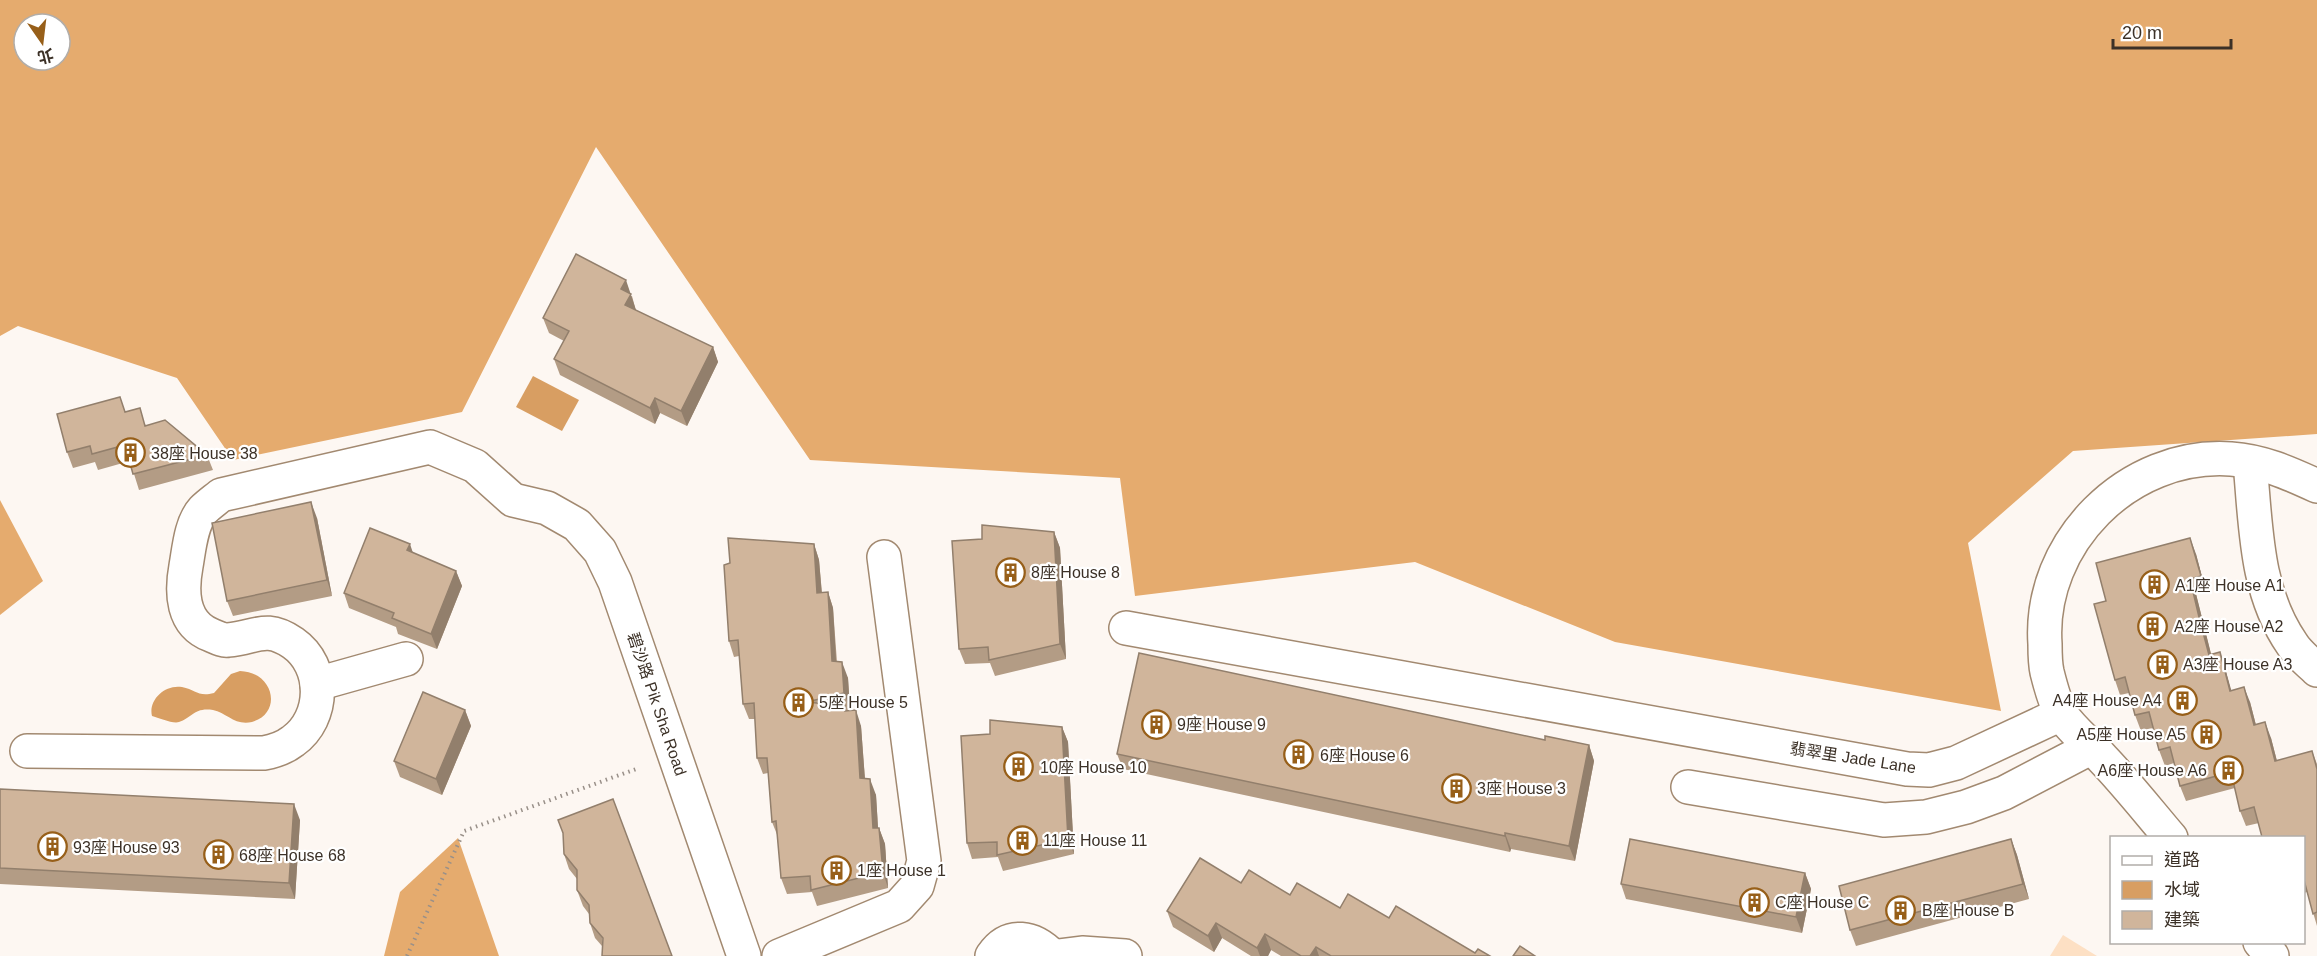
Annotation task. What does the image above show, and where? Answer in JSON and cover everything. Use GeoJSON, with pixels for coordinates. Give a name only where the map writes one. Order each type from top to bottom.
{"type":"FeatureCollection","features":[{"type":"Feature","properties":{"kind":"street","name":"碧沙路 Pik Sha Road"},"geometry":{"type":"LineString","coordinates":[[318,684],[313,668],[305,655],[294,644],[280,636],[265,632],[226,641],[201,631],[185,610],[182,584],[192,536],[201,512],[221,495],[430,447],[475,466],[513,500],[547,508],[577,525],[600,551],[615,582],[744,956]]}},
{"type":"Feature","properties":{"kind":"street"},"geometry":{"type":"LineString","coordinates":[[2170,836],[2061,714],[2046,670],[2043,625],[2052,579],[2072,538],[2103,503],[2140,478],[2184,462],[2231,459],[2276,467],[2317,486]]}},
{"type":"Feature","properties":{"kind":"street"},"geometry":{"type":"LineString","coordinates":[[2250,463],[2259,564],[2271,606],[2292,645],[2317,670]]}},
{"type":"Feature","properties":{"kind":"street"},"geometry":{"type":"LineString","coordinates":[[779,956],[899,906],[917,886],[924,861],[884,557]]}},
{"type":"Feature","properties":{"kind":"street","name":"翡翠里 Jade Lane"},"geometry":{"type":"LineString","coordinates":[[1126,627],[1907,770],[1929,770],[1956,763],[2061,714]]}},
{"type":"Feature","properties":{"kind":"street"},"geometry":{"type":"LineString","coordinates":[[27,751],[264,753],[280,749],[294,741],[306,729],[318,700],[318,684],[406,659]]}},
{"type":"Feature","properties":{"kind":"street"},"geometry":{"type":"LineString","coordinates":[[1688,787],[1884,820],[1926,817],[1966,807],[2004,793],[2092,747]]}},
{"type":"Feature","properties":{"kind":"street"},"geometry":{"type":"LineString","coordinates":[[992,956],[997,949],[1011,941],[1027,940],[1042,945],[1052,956]]}},
{"type":"Feature","properties":{"kind":"street"},"geometry":{"type":"LineString","coordinates":[[2262,944],[2272,956]]}},
{"type":"Feature","properties":{"kind":"street"},"geometry":{"type":"LineString","coordinates":[[1059,956],[1082,953],[1125,956]]}},
{"type":"Feature","properties":{"kind":"path"},"geometry":{"type":"LineString","coordinates":[[407,956],[464,831],[675,756]]}},
{"type":"Feature","properties":{"kind":"shaded area"},"geometry":{"type":"Polygon","coordinates":[[[0,0],[2317,0],[2317,434],[2073,451],[1968,543],[2001,711],[1615,642],[1415,562],[1135,596],[1120,478],[810,460],[596,147],[462,412],[233,460],[177,378],[18,326],[0,336],[0,0]]]}},
{"type":"Feature","properties":{"kind":"shaded area"},"geometry":{"type":"Polygon","coordinates":[[[0,500],[43,581],[0,615],[0,500]]]}},
{"type":"Feature","properties":{"kind":"shaded area"},"geometry":{"type":"Polygon","coordinates":[[[458,838],[499,956],[384,956],[400,892],[458,838]]]}},
{"type":"Feature","properties":{"kind":"shaded area"},"geometry":{"type":"Polygon","coordinates":[[[2063,935],[2097,956],[2050,956],[2063,935]]]}},
{"type":"Feature","properties":{"kind":"water"},"geometry":{"type":"Polygon","coordinates":[[[533,376],[579,400],[562,431],[516,407],[533,376]]]}},
{"type":"Feature","properties":{"kind":"water"},"geometry":{"type":"Polygon","coordinates":[[[240,671],[252,673],[267,685],[271,702],[262,717],[246,723],[207,709],[197,711],[176,722],[152,716],[151,710],[155,699],[164,691],[182,687],[201,694],[214,693],[231,674],[240,671]]]}},
{"type":"Feature","properties":{"kind":"building"},"geometry":{"type":"Polygon","coordinates":[[[576,254],[626,280],[621,289],[631,294],[625,305],[713,347],[681,411],[655,398],[650,408],[554,359],[569,331],[543,318],[576,254]]]}},
{"type":"Feature","properties":{"kind":"building","name":"38座 House 38"},"geometry":{"type":"Polygon","coordinates":[[[120,397],[125,412],[140,408],[145,426],[165,420],[207,455],[133,474],[125,445],[92,454],[90,446],[67,452],[57,414],[120,397]]]}},
{"type":"Feature","properties":{"kind":"building"},"geometry":{"type":"Polygon","coordinates":[[[311,502],[327,580],[227,601],[212,523],[311,502]]]}},
{"type":"Feature","properties":{"kind":"building"},"geometry":{"type":"Polygon","coordinates":[[[982,525],[1054,532],[1060,644],[989,660],[988,647],[959,649],[952,541],[982,539],[982,525]]]}},
{"type":"Feature","properties":{"kind":"building"},"geometry":{"type":"Polygon","coordinates":[[[370,528],[410,544],[407,550],[456,571],[431,634],[392,618],[394,613],[344,593],[370,528]]]}},
{"type":"Feature","properties":{"kind":"building"},"geometry":{"type":"Polygon","coordinates":[[[728,538],[814,544],[817,593],[828,592],[832,661],[842,662],[844,693],[807,702],[845,706],[845,711],[856,710],[860,778],[870,779],[873,828],[879,828],[883,872],[811,890],[810,876],[781,878],[776,821],[772,822],[767,758],[757,758],[754,703],[743,704],[738,640],[729,641],[724,565],[730,563],[728,538]]]}},
{"type":"Feature","properties":{"kind":"building"},"geometry":{"type":"Polygon","coordinates":[[[2190,538],[2201,576],[2190,579],[2209,655],[2220,652],[2230,691],[2244,687],[2254,725],[2265,722],[2275,761],[2312,751],[2317,769],[2317,912],[2313,914],[2305,884],[2305,836],[2262,836],[2254,807],[2240,811],[2231,772],[2180,786],[2170,747],[2159,750],[2149,712],[2135,715],[2125,677],[2115,680],[2094,604],[2106,601],[2096,563],[2190,538]]]}},
{"type":"Feature","properties":{"kind":"building"},"geometry":{"type":"Polygon","coordinates":[[[1139,653],[1545,740],[1545,736],[1589,745],[1569,846],[1505,833],[1505,836],[1117,754],[1139,653]]]}},
{"type":"Feature","properties":{"kind":"building"},"geometry":{"type":"Polygon","coordinates":[[[423,692],[465,710],[436,779],[394,761],[423,692]]]}},
{"type":"Feature","properties":{"kind":"building"},"geometry":{"type":"Polygon","coordinates":[[[990,720],[1062,727],[1068,839],[997,855],[997,842],[967,843],[961,736],[990,734],[990,720]]]}},
{"type":"Feature","properties":{"kind":"building"},"geometry":{"type":"Polygon","coordinates":[[[0,789],[294,804],[289,883],[0,868],[0,789]]]}},
{"type":"Feature","properties":{"kind":"building"},"geometry":{"type":"Polygon","coordinates":[[[613,799],[672,956],[602,956],[603,938],[590,923],[589,905],[577,890],[577,870],[564,854],[563,833],[558,820],[613,799]]]}},
{"type":"Feature","properties":{"kind":"building"},"geometry":{"type":"Polygon","coordinates":[[[1630,839],[1805,873],[1796,917],[1621,884],[1630,839]]]}},
{"type":"Feature","properties":{"kind":"building"},"geometry":{"type":"Polygon","coordinates":[[[2011,839],[2023,884],[1850,930],[1839,886],[2011,839]]]}},
{"type":"Feature","properties":{"kind":"building"},"geometry":{"type":"Polygon","coordinates":[[[1200,858],[1241,883],[1249,870],[1290,895],[1297,883],[1340,908],[1348,894],[1389,918],[1396,906],[1475,953],[1478,949],[1490,956],[1331,956],[1316,947],[1310,956],[1301,956],[1265,934],[1257,948],[1216,923],[1208,936],[1167,911],[1200,858]]]}},
{"type":"Feature","properties":{"kind":"building"},"geometry":{"type":"Polygon","coordinates":[[[1520,946],[1535,956],[1513,956],[1520,946]]]}},
{"type":"Feature","properties":{"kind":"place","name":"38座 House 38"},"geometry":{"type":"Point","coordinates":[130,453]}},
{"type":"Feature","properties":{"kind":"place","name":"8座 House 8"},"geometry":{"type":"Point","coordinates":[1010,572]}},
{"type":"Feature","properties":{"kind":"place","name":"A1座 House A1"},"geometry":{"type":"Point","coordinates":[2154,585]}},
{"type":"Feature","properties":{"kind":"place","name":"A2座 House A2"},"geometry":{"type":"Point","coordinates":[2153,626]}},
{"type":"Feature","properties":{"kind":"place","name":"A3座 House A3"},"geometry":{"type":"Point","coordinates":[2162,664]}},
{"type":"Feature","properties":{"kind":"place","name":"A4座 House A4"},"geometry":{"type":"Point","coordinates":[2183,700]}},
{"type":"Feature","properties":{"kind":"place","name":"5座 House 5"},"geometry":{"type":"Point","coordinates":[798,702]}},
{"type":"Feature","properties":{"kind":"place","name":"9座 House 9"},"geometry":{"type":"Point","coordinates":[1156,724]}},
{"type":"Feature","properties":{"kind":"place","name":"A5座 House A5"},"geometry":{"type":"Point","coordinates":[2207,734]}},
{"type":"Feature","properties":{"kind":"place","name":"6座 House 6"},"geometry":{"type":"Point","coordinates":[1299,755]}},
{"type":"Feature","properties":{"kind":"place","name":"10座 House 10"},"geometry":{"type":"Point","coordinates":[1019,767]}},
{"type":"Feature","properties":{"kind":"place","name":"A6座 House A6"},"geometry":{"type":"Point","coordinates":[2228,770]}},
{"type":"Feature","properties":{"kind":"place","name":"3座 House 3"},"geometry":{"type":"Point","coordinates":[1456,788]}},
{"type":"Feature","properties":{"kind":"place","name":"11座 House 11"},"geometry":{"type":"Point","coordinates":[1022,840]}},
{"type":"Feature","properties":{"kind":"place","name":"93座 House 93"},"geometry":{"type":"Point","coordinates":[52,847]}},
{"type":"Feature","properties":{"kind":"place","name":"68座 House 68"},"geometry":{"type":"Point","coordinates":[218,855]}},
{"type":"Feature","properties":{"kind":"place","name":"1座 House 1"},"geometry":{"type":"Point","coordinates":[836,870]}},
{"type":"Feature","properties":{"kind":"place","name":"C座 House C"},"geometry":{"type":"Point","coordinates":[1754,902]}},
{"type":"Feature","properties":{"kind":"place","name":"B座 House B"},"geometry":{"type":"Point","coordinates":[1901,910]}}]}
